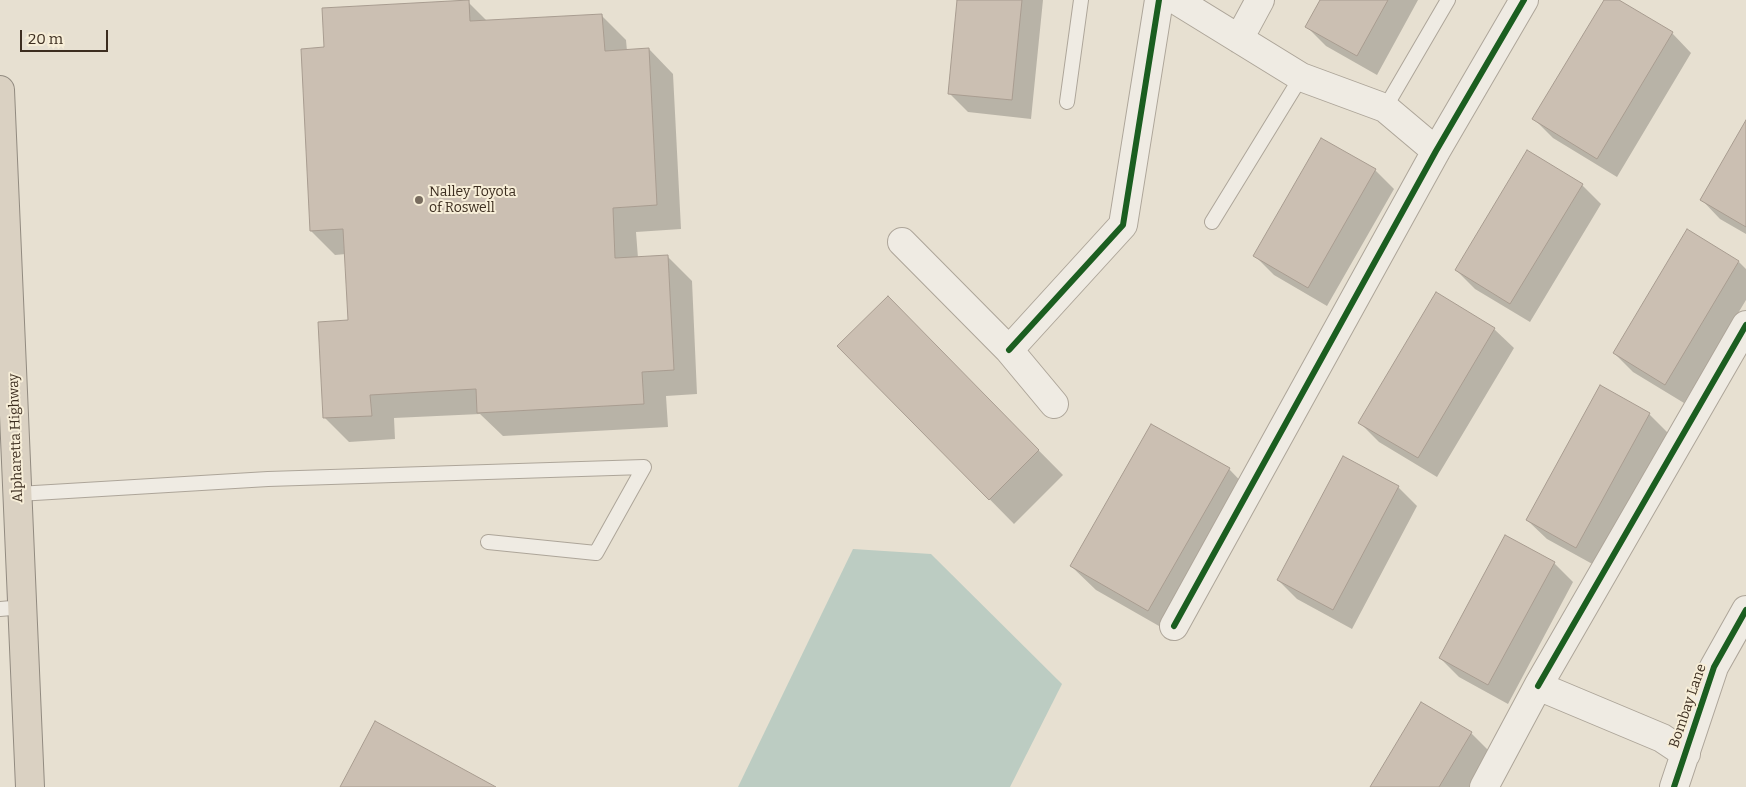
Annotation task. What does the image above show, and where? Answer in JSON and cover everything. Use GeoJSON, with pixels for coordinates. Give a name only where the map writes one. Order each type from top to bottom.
{"type":"FeatureCollection","features":[{"type":"Feature","properties":{"kind":"highway","name":"Alpharetta Highway"},"geometry":{"type":"LineString","coordinates":[[0,90],[3,201],[18,494],[11,608],[30,787]]}},
{"type":"Feature","properties":{"kind":"street"},"geometry":{"type":"LineString","coordinates":[[1009,350],[1123,225],[1159,0]]}},
{"type":"Feature","properties":{"kind":"street"},"geometry":{"type":"LineString","coordinates":[[1176,0],[1301,78],[1385,108],[1436,151]]}},
{"type":"Feature","properties":{"kind":"street"},"geometry":{"type":"LineString","coordinates":[[1239,39],[1260,0]]}},
{"type":"Feature","properties":{"kind":"street"},"geometry":{"type":"LineString","coordinates":[[1174,626],[1436,151],[1524,0]]}},
{"type":"Feature","properties":{"kind":"street"},"geometry":{"type":"LineString","coordinates":[[902,242],[1009,350],[1054,404]]}},
{"type":"Feature","properties":{"kind":"street"},"geometry":{"type":"LineString","coordinates":[[1484,787],[1538,686],[1746,326]]}},
{"type":"Feature","properties":{"kind":"street","name":"Bombay Lane"},"geometry":{"type":"LineString","coordinates":[[1674,787],[1714,667],[1746,610]]}},
{"type":"Feature","properties":{"kind":"street"},"geometry":{"type":"LineString","coordinates":[[1538,686],[1662,738],[1686,754]]}},
{"type":"Feature","properties":{"kind":"lane"},"geometry":{"type":"LineString","coordinates":[[1067,102],[1082,0]]}},
{"type":"Feature","properties":{"kind":"lane"},"geometry":{"type":"LineString","coordinates":[[1385,108],[1448,0]]}},
{"type":"Feature","properties":{"kind":"lane"},"geometry":{"type":"LineString","coordinates":[[1212,222],[1301,78]]}},
{"type":"Feature","properties":{"kind":"lane"},"geometry":{"type":"LineString","coordinates":[[18,494],[268,479],[644,467],[596,553],[488,542]]}},
{"type":"Feature","properties":{"kind":"shaded area"},"geometry":{"type":"Polygon","coordinates":[[[853,549],[931,554],[1062,684],[1010,787],[738,787],[853,549]]]}},
{"type":"Feature","properties":{"kind":"building"},"geometry":{"type":"Polygon","coordinates":[[[469,0],[470,21],[602,14],[605,51],[649,48],[657,205],[613,208],[615,258],[668,255],[674,370],[642,372],[644,404],[477,413],[476,389],[370,395],[372,416],[323,418],[318,322],[348,320],[343,229],[310,231],[301,49],[324,47],[322,8],[469,0]]]}},
{"type":"Feature","properties":{"kind":"building"},"geometry":{"type":"Polygon","coordinates":[[[957,0],[1022,0],[1012,100],[948,94],[957,0]]]}},
{"type":"Feature","properties":{"kind":"building"},"geometry":{"type":"Polygon","coordinates":[[[1320,0],[1388,0],[1357,56],[1305,27],[1320,0]]]}},
{"type":"Feature","properties":{"kind":"building"},"geometry":{"type":"Polygon","coordinates":[[[1604,0],[1619,0],[1673,32],[1597,159],[1532,119],[1604,0]]]}},
{"type":"Feature","properties":{"kind":"building"},"geometry":{"type":"Polygon","coordinates":[[[1746,120],[1746,227],[1700,200],[1746,120]]]}},
{"type":"Feature","properties":{"kind":"building"},"geometry":{"type":"Polygon","coordinates":[[[1321,138],[1376,169],[1308,288],[1253,256],[1321,138]]]}},
{"type":"Feature","properties":{"kind":"building"},"geometry":{"type":"Polygon","coordinates":[[[1527,150],[1583,184],[1510,304],[1455,270],[1527,150]]]}},
{"type":"Feature","properties":{"kind":"building"},"geometry":{"type":"Polygon","coordinates":[[[1687,229],[1739,261],[1665,385],[1613,353],[1687,229]]]}},
{"type":"Feature","properties":{"kind":"building"},"geometry":{"type":"Polygon","coordinates":[[[1436,292],[1495,328],[1418,458],[1358,423],[1436,292]]]}},
{"type":"Feature","properties":{"kind":"building"},"geometry":{"type":"Polygon","coordinates":[[[888,296],[1039,450],[989,500],[837,346],[888,296]]]}},
{"type":"Feature","properties":{"kind":"building"},"geometry":{"type":"Polygon","coordinates":[[[1600,385],[1650,413],[1576,548],[1526,520],[1600,385]]]}},
{"type":"Feature","properties":{"kind":"building"},"geometry":{"type":"Polygon","coordinates":[[[1151,424],[1230,468],[1148,611],[1070,566],[1151,424]]]}},
{"type":"Feature","properties":{"kind":"building"},"geometry":{"type":"Polygon","coordinates":[[[1343,456],[1399,486],[1333,610],[1277,580],[1343,456]]]}},
{"type":"Feature","properties":{"kind":"building"},"geometry":{"type":"Polygon","coordinates":[[[1505,535],[1555,562],[1488,685],[1439,658],[1505,535]]]}},
{"type":"Feature","properties":{"kind":"building"},"geometry":{"type":"Polygon","coordinates":[[[1421,702],[1472,732],[1439,787],[1370,787],[1421,702]]]}},
{"type":"Feature","properties":{"kind":"building"},"geometry":{"type":"Polygon","coordinates":[[[375,721],[496,787],[340,787],[375,721]]]}},
{"type":"Feature","properties":{"kind":"cycle path"},"geometry":{"type":"LineString","coordinates":[[1009,350],[1123,225],[1159,0]]}},
{"type":"Feature","properties":{"kind":"cycle path"},"geometry":{"type":"LineString","coordinates":[[1174,626],[1436,151],[1524,0]]}},
{"type":"Feature","properties":{"kind":"cycle path"},"geometry":{"type":"LineString","coordinates":[[1538,686],[1746,325]]}},
{"type":"Feature","properties":{"kind":"cycle path"},"geometry":{"type":"LineString","coordinates":[[1674,787],[1714,667],[1746,610]]}},
{"type":"Feature","properties":{"kind":"place","name":"Nalley Toyota of Roswell"},"geometry":{"type":"Point","coordinates":[419,200]}}]}
